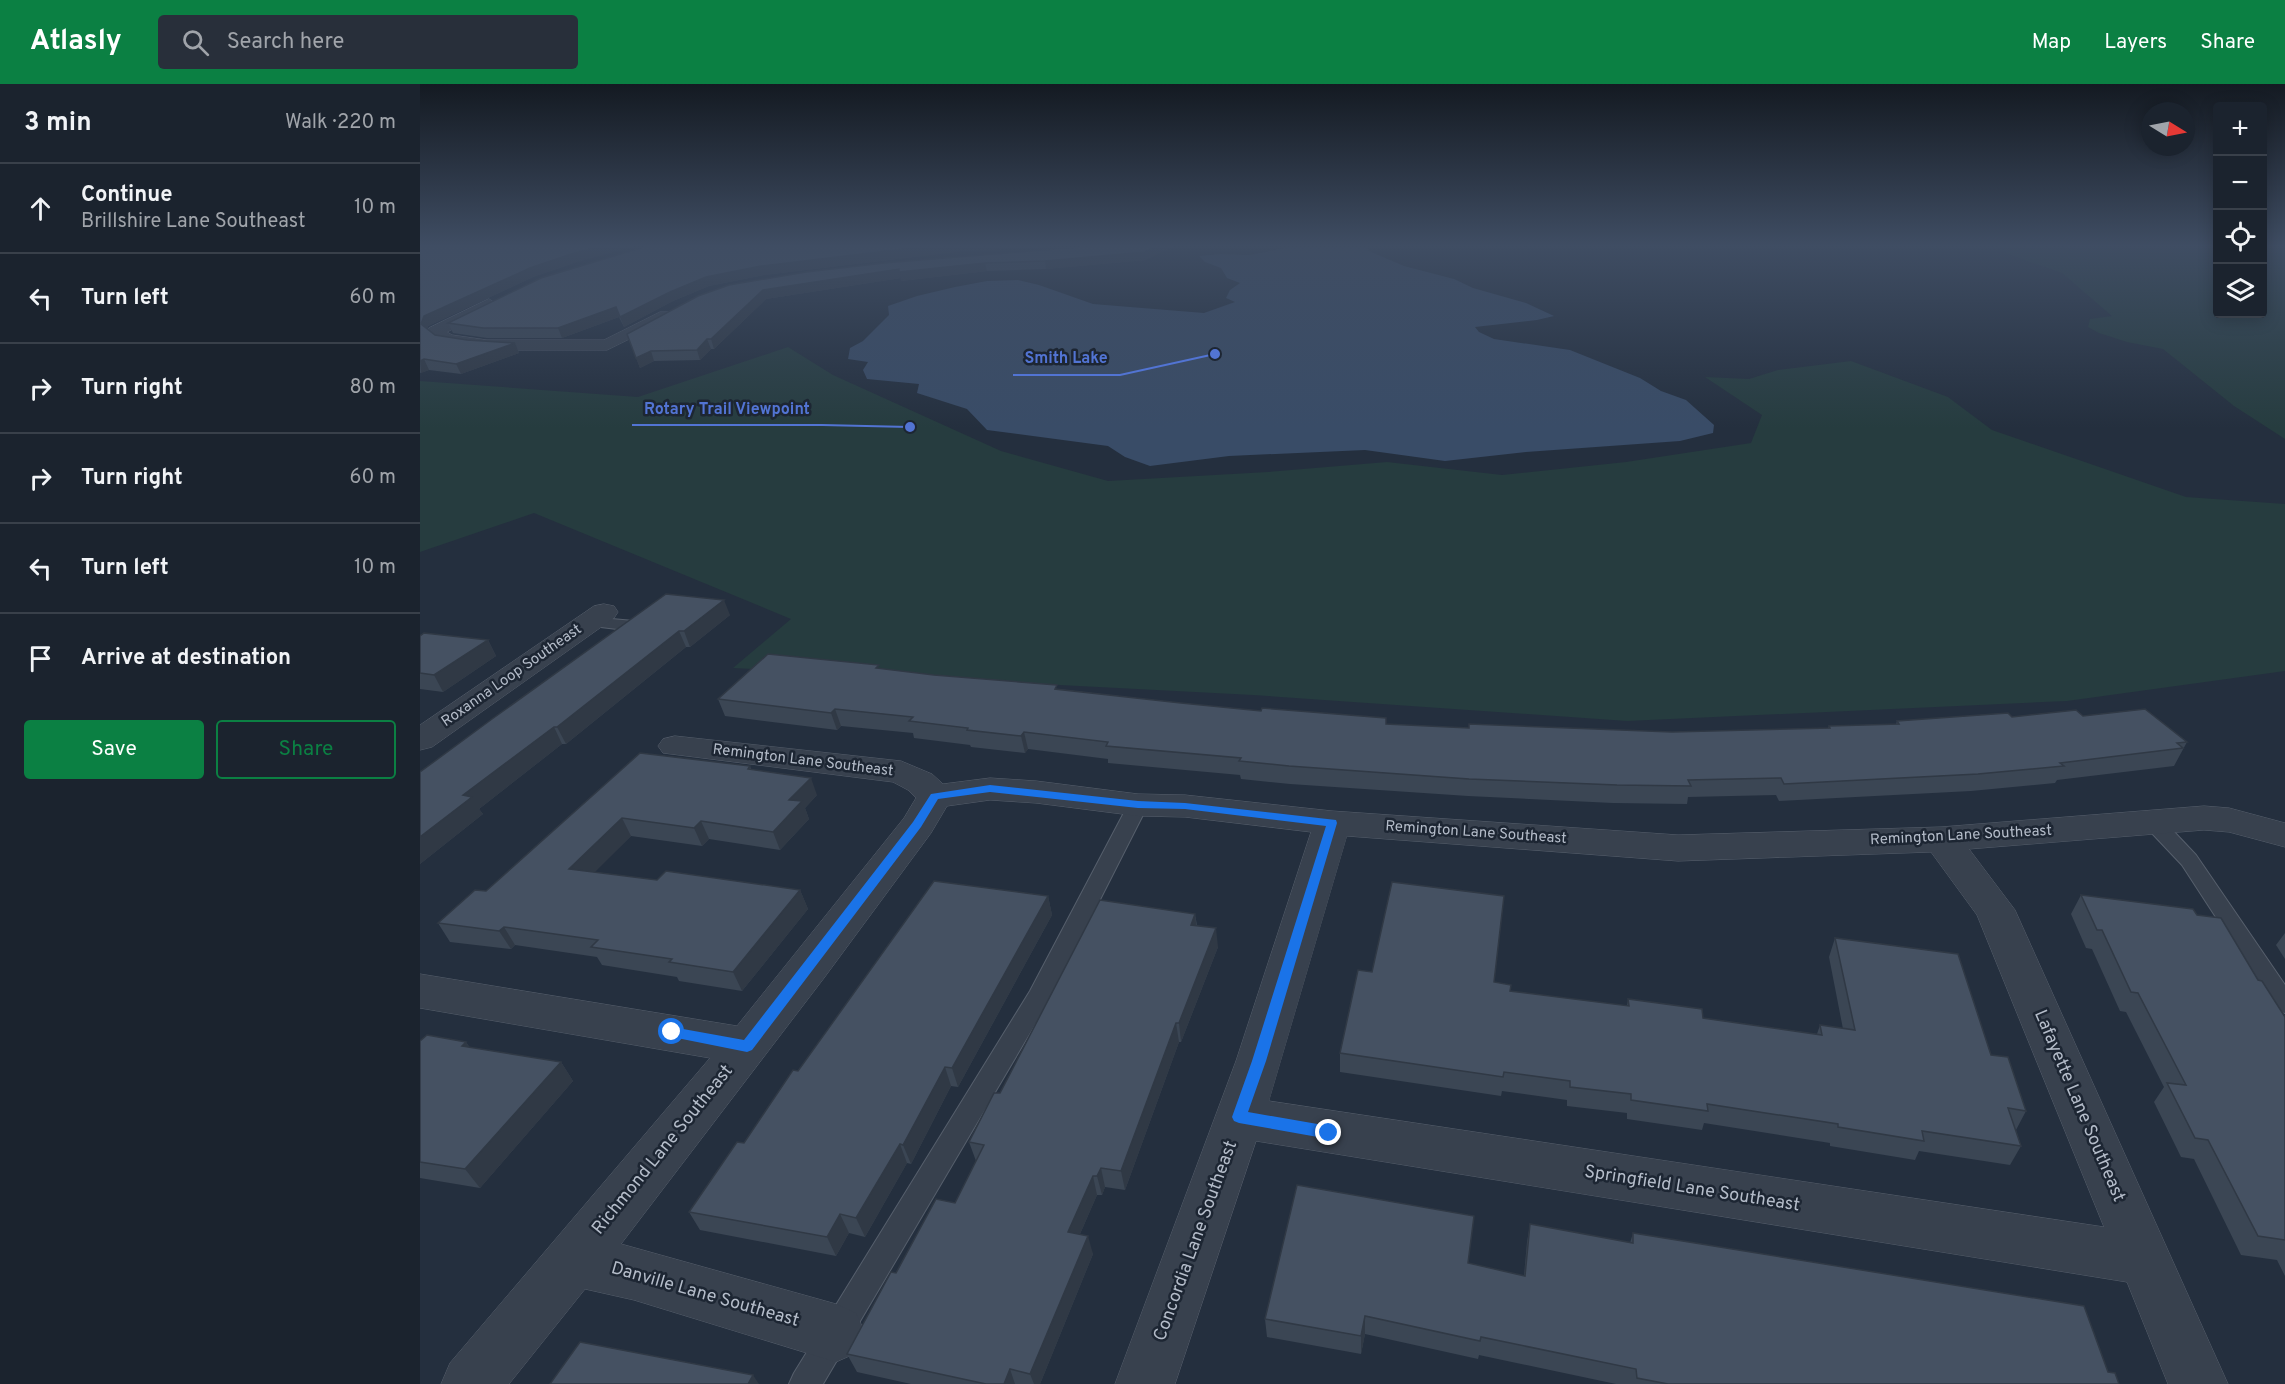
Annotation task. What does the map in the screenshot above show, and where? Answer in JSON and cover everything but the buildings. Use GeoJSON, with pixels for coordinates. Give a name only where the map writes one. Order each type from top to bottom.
{"type":"FeatureCollection","features":[{"type":"Feature","properties":{"kind":"street"},"geometry":{"type":"LineString","coordinates":[[486,307],[435,332],[447,340],[487,345],[607,345],[679,307]]}},
{"type":"Feature","properties":{"kind":"street","name":"Roxanna Loop Southeast"},"geometry":{"type":"LineString","coordinates":[[420,740],[597,617]]}},
{"type":"Feature","properties":{"kind":"street","name":"Remington Lane Southeast"},"geometry":{"type":"LineString","coordinates":[[675,746],[901,772],[920,782],[935,796],[990,789],[1057,794],[1138,805],[1185,806],[1332,823],[1678,848],[1941,838],[2204,818],[2229,820],[2285,834]]}},
{"type":"Feature","properties":{"kind":"street","name":"Richmond Lane Southeast"},"geometry":{"type":"LineString","coordinates":[[471,1384],[747,1046],[918,825],[935,796]]}},
{"type":"Feature","properties":{"kind":"street","name":"Concordia Lane Southeast"},"geometry":{"type":"LineString","coordinates":[[1144,1384],[1259,1061],[1332,823]]}},
{"type":"Feature","properties":{"kind":"street","name":"Lafayette Lane Southeast"},"geometry":{"type":"LineString","coordinates":[[1941,838],[1995,910],[2198,1384]]}},
{"type":"Feature","properties":{"kind":"street"},"geometry":{"type":"LineString","coordinates":[[420,991],[747,1046]]}},
{"type":"Feature","properties":{"kind":"street","name":"Springfield Lane Southeast"},"geometry":{"type":"LineString","coordinates":[[1239,1117],[2145,1259]]}},
{"type":"Feature","properties":{"kind":"street","name":"Danville Lane Southeast"},"geometry":{"type":"LineString","coordinates":[[574,1260],[634,1273],[836,1333]]}},
{"type":"Feature","properties":{"kind":"lane"},"geometry":{"type":"LineString","coordinates":[[597,617],[634,626]]}},
{"type":"Feature","properties":{"kind":"lane"},"geometry":{"type":"LineString","coordinates":[[805,1384],[1039,997],[1138,805]]}},
{"type":"Feature","properties":{"kind":"lane"},"geometry":{"type":"LineString","coordinates":[[2154,823],[2189,860],[2285,1004]]}},
{"type":"Feature","properties":{"kind":"green space"},"geometry":{"type":"Polygon","coordinates":[[[2101,307],[2213,307],[2213,318],[2267,318],[2267,307],[2285,307],[2285,439],[2234,406],[2163,349],[2127,342],[2099,333],[2088,327],[2090,319],[2112,316],[2101,307]]]}},
{"type":"Feature","properties":{"kind":"green space"},"geometry":{"type":"Polygon","coordinates":[[[788,347],[833,375],[1001,451],[1108,481],[1268,472],[1387,462],[1502,475],[1626,462],[1751,443],[1762,415],[1705,377],[1749,379],[1778,370],[1851,361],[1948,397],[1992,430],[2186,497],[2285,504],[2285,671],[2067,701],[1627,721],[1253,695],[733,668],[791,619],[534,513],[420,552],[420,381],[638,397],[788,347]]]}},
{"type":"Feature","properties":{"kind":"water"},"geometry":{"type":"Polygon","coordinates":[[[888,307],[1126,307],[1204,313],[1222,307],[1534,307],[1554,316],[1475,327],[1479,332],[1494,339],[1570,350],[1640,378],[1661,391],[1686,400],[1714,425],[1713,433],[1680,441],[1526,452],[1445,461],[1365,450],[1229,456],[1150,466],[1125,457],[1108,446],[987,430],[967,409],[917,393],[919,384],[867,379],[863,370],[868,362],[848,359],[850,348],[863,341],[889,315],[888,307]]]}},
{"type":"Feature","properties":{"kind":"place","name":"Smith Lake"},"geometry":{"type":"Point","coordinates":[1215,354]}},
{"type":"Feature","properties":{"kind":"place","name":"Rotary Trail Viewpoint"},"geometry":{"type":"Point","coordinates":[910,427]}},
{"type":"Feature","properties":{"kind":"route"},"geometry":{"type":"LineString","coordinates":[[672,1032],[747,1046],[795,987],[918,825],[935,796],[990,789],[1036,792],[1138,805],[1185,806],[1332,823],[1259,1061],[1239,1117],[1329,1133]]}}]}
